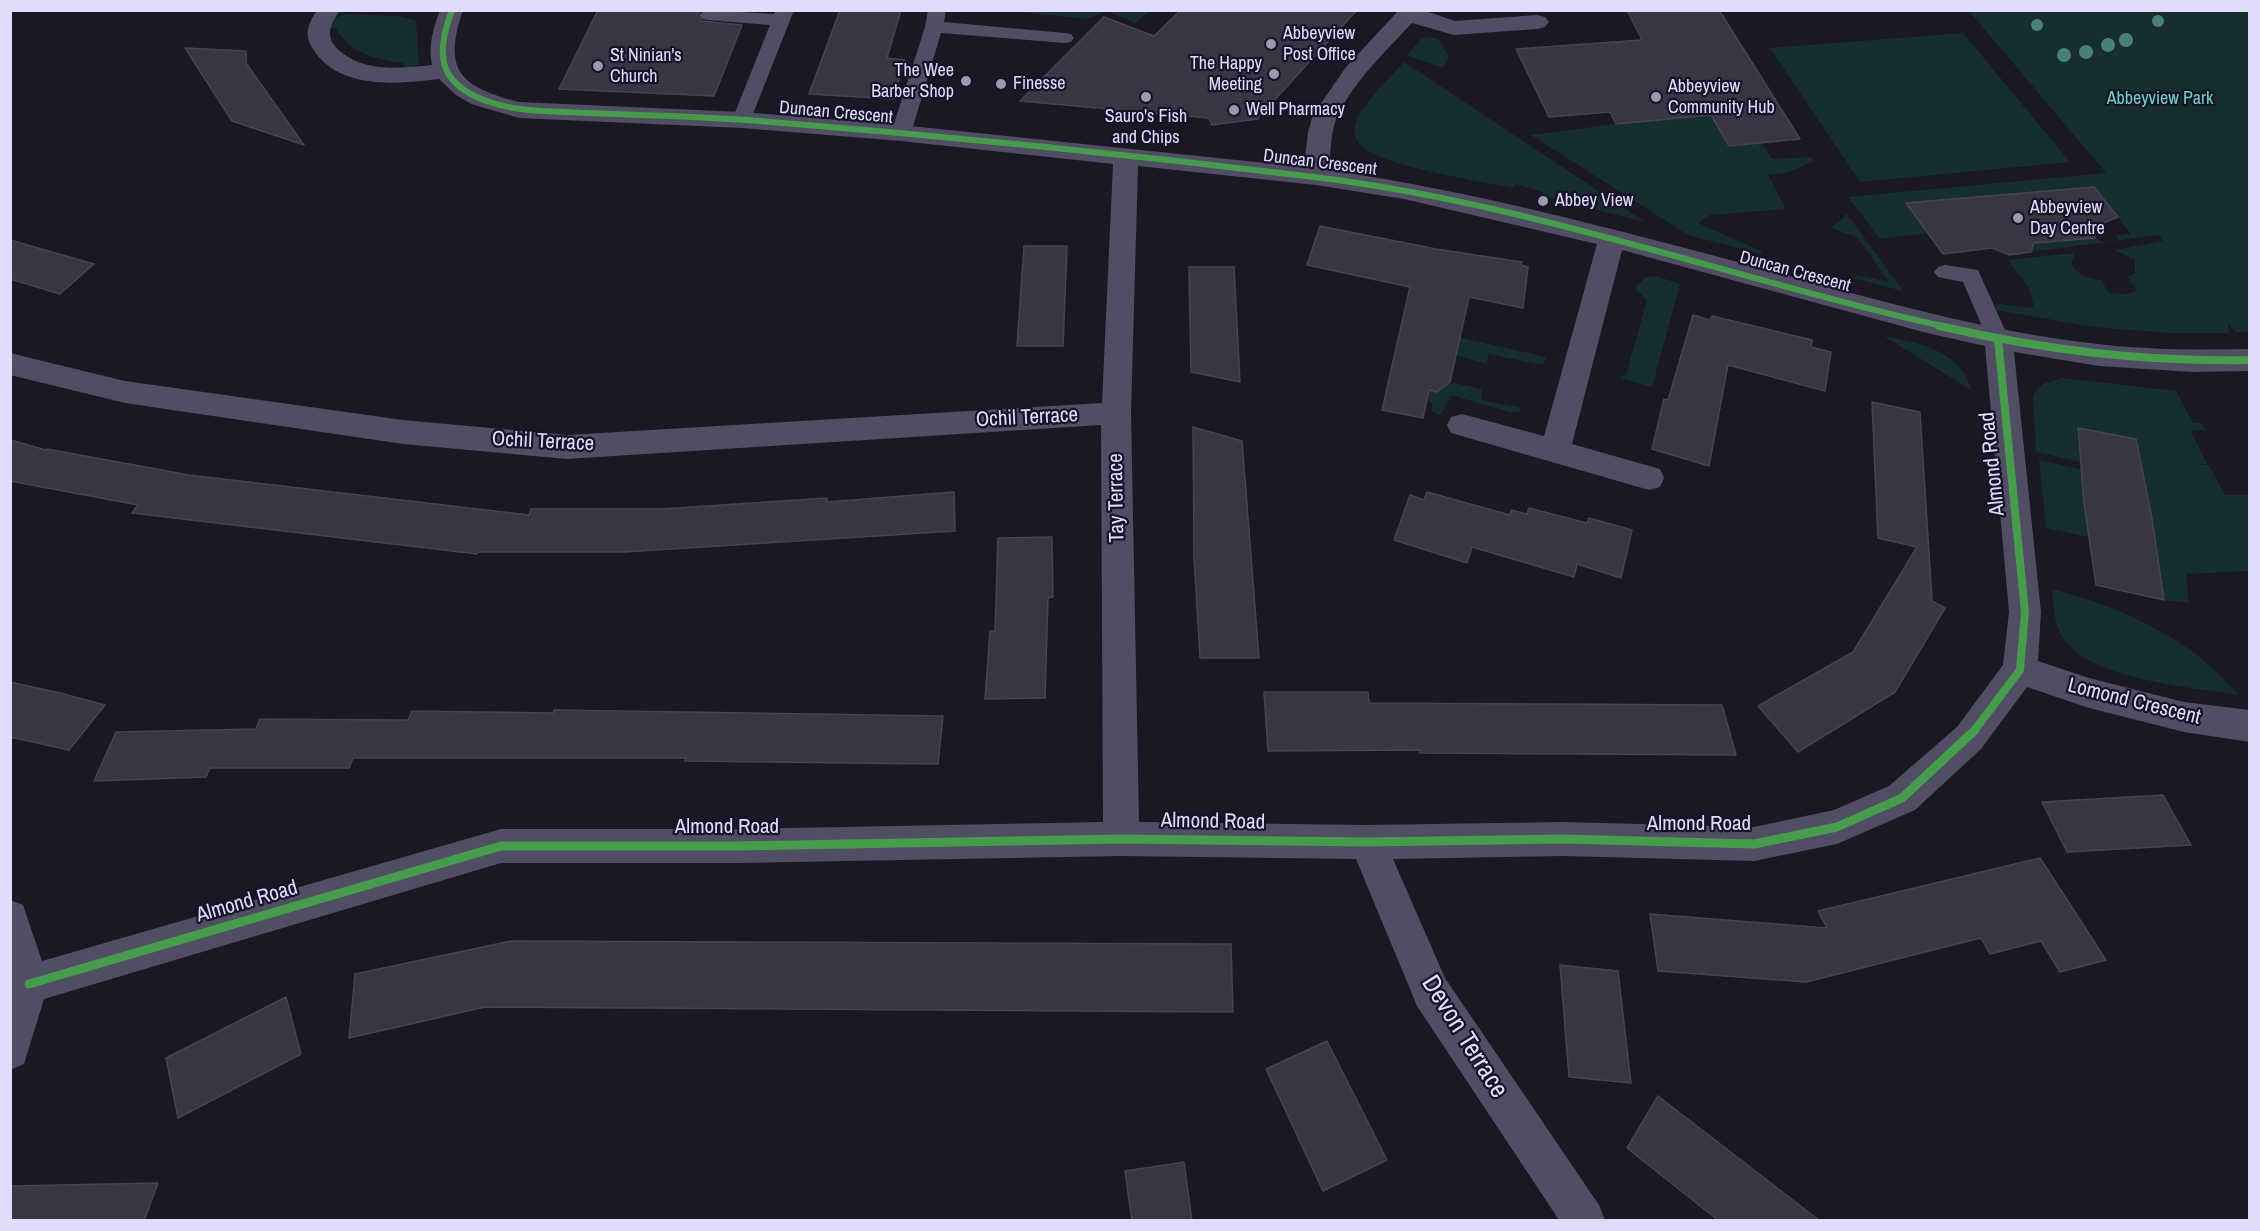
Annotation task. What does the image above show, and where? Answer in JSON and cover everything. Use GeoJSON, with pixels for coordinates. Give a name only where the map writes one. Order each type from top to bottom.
{"type":"FeatureCollection","features":[{"type":"Feature","properties":{"kind":"street"},"geometry":{"type":"LineString","coordinates":[[328,10],[318,29],[318,38],[326,51],[337,61],[354,69],[376,75],[400,76],[444,71],[440,56],[441,38],[450,11]]}},
{"type":"Feature","properties":{"kind":"street"},"geometry":{"type":"LineString","coordinates":[[1316,177],[1324,115],[1354,72],[1411,13],[1454,28],[1537,22]]}},
{"type":"Feature","properties":{"kind":"street","name":"Duncan Crescent"},"geometry":{"type":"LineString","coordinates":[[444,71],[464,90],[488,103],[519,110],[742,120],[901,133],[1316,177],[1404,190],[1612,238],[1927,323],[1998,339],[2099,355],[2193,361],[2250,360]]}},
{"type":"Feature","properties":{"kind":"street","name":"Tay Terrace"},"geometry":{"type":"LineString","coordinates":[[1121,839],[1116,413],[1126,157]]}},
{"type":"Feature","properties":{"kind":"street"},"geometry":{"type":"LineString","coordinates":[[1555,451],[1612,238]]}},
{"type":"Feature","properties":{"kind":"street","name":"Almond Road"},"geometry":{"type":"LineString","coordinates":[[29,984],[501,846],[738,846],[1121,839],[1367,842],[1563,840],[1754,844],[1837,827],[1902,798],[1969,738],[2020,670],[2025,612],[1998,339]]}},
{"type":"Feature","properties":{"kind":"street","name":"Ochil Terrace"},"geometry":{"type":"LineString","coordinates":[[10,364],[125,392],[403,432],[567,447],[1116,413]]}},
{"type":"Feature","properties":{"kind":"street"},"geometry":{"type":"LineString","coordinates":[[1462,425],[1649,478]]}},
{"type":"Feature","properties":{"kind":"street","name":"Lomond Crescent"},"geometry":{"type":"LineString","coordinates":[[2020,670],[2089,693],[2184,717],[2250,726]]}},
{"type":"Feature","properties":{"kind":"street","name":"Devon Terrace"},"geometry":{"type":"LineString","coordinates":[[1367,842],[1431,992],[1584,1221]]}},
{"type":"Feature","properties":{"kind":"street"},"geometry":{"type":"LineString","coordinates":[[10,918],[29,984],[10,1050]]}},
{"type":"Feature","properties":{"kind":"lane"},"geometry":{"type":"LineString","coordinates":[[708,15],[783,15],[742,120]]}},
{"type":"Feature","properties":{"kind":"lane"},"geometry":{"type":"LineString","coordinates":[[901,133],[936,19],[1065,38]]}},
{"type":"Feature","properties":{"kind":"lane"},"geometry":{"type":"LineString","coordinates":[[1945,272],[1971,275],[1998,339]]}},
{"type":"Feature","properties":{"kind":"green space"},"geometry":{"type":"Polygon","coordinates":[[[1010,11],[1107,11],[1087,19],[1010,11]]]}},
{"type":"Feature","properties":{"kind":"green space"},"geometry":{"type":"Polygon","coordinates":[[[1107,11],[1150,11],[1135,23],[1107,11]]]}},
{"type":"Feature","properties":{"kind":"green space","name":"Abbeyview Park"},"geometry":{"type":"Polygon","coordinates":[[[1969,11],[2249,11],[2249,332],[2235,332],[2228,323],[2229,333],[2168,333],[2094,327],[1996,310],[1996,306],[2000,304],[2033,308],[2028,288],[2007,260],[2075,253],[2071,264],[2074,268],[2084,275],[2101,280],[2109,293],[2126,294],[2137,291],[2127,276],[2135,274],[2135,260],[2115,250],[2163,241],[2159,235],[2031,252],[2034,243],[2096,238],[2102,242],[2118,240],[2117,235],[2131,234],[2094,187],[1907,203],[1927,233],[1880,239],[1848,197],[2106,173],[1969,11]]]}},
{"type":"Feature","properties":{"kind":"green space"},"geometry":{"type":"Polygon","coordinates":[[[344,14],[397,16],[416,20],[419,65],[405,68],[403,63],[364,54],[348,44],[336,28],[328,28],[331,20],[344,14]]]}},
{"type":"Feature","properties":{"kind":"green space"},"geometry":{"type":"Polygon","coordinates":[[[1963,33],[2070,162],[1860,182],[1770,48],[1963,33]]]}},
{"type":"Feature","properties":{"kind":"green space"},"geometry":{"type":"Polygon","coordinates":[[[1422,38],[1438,39],[1449,56],[1443,68],[1407,55],[1422,38]]]}},
{"type":"Feature","properties":{"kind":"green space"},"geometry":{"type":"Polygon","coordinates":[[[1404,62],[1645,222],[1542,196],[1543,192],[1515,184],[1513,188],[1411,167],[1374,154],[1363,147],[1356,139],[1355,133],[1358,116],[1404,62]]]}},
{"type":"Feature","properties":{"kind":"green space"},"geometry":{"type":"Polygon","coordinates":[[[1711,115],[1729,146],[1762,143],[1772,159],[1810,157],[1814,161],[1787,173],[1768,175],[1786,209],[1710,215],[1698,223],[1761,251],[1761,254],[1688,235],[1531,135],[1616,124],[1711,115]]]}},
{"type":"Feature","properties":{"kind":"green space"},"geometry":{"type":"Polygon","coordinates":[[[1847,214],[1903,291],[1852,278],[1856,275],[1889,282],[1857,237],[1832,227],[1847,214]]]}},
{"type":"Feature","properties":{"kind":"green space"},"geometry":{"type":"Polygon","coordinates":[[[1656,276],[1680,284],[1652,387],[1620,378],[1626,375],[1647,300],[1635,288],[1646,277],[1656,276]]]}},
{"type":"Feature","properties":{"kind":"green space"},"geometry":{"type":"Polygon","coordinates":[[[1444,334],[1546,357],[1543,365],[1488,354],[1487,364],[1455,355],[1444,334]]]}},
{"type":"Feature","properties":{"kind":"green space"},"geometry":{"type":"Polygon","coordinates":[[[1884,336],[1924,346],[1948,357],[1966,376],[1971,390],[1884,336]]]}},
{"type":"Feature","properties":{"kind":"green space"},"geometry":{"type":"Polygon","coordinates":[[[2062,378],[2176,391],[2193,423],[2202,423],[2205,430],[2191,431],[2207,464],[2196,465],[2209,465],[2225,495],[2249,495],[2249,571],[2186,574],[2189,603],[2164,600],[2152,518],[2136,440],[2081,462],[2036,452],[2033,395],[2043,384],[2062,378]]]}},
{"type":"Feature","properties":{"kind":"green space"},"geometry":{"type":"Polygon","coordinates":[[[1449,382],[1482,389],[1481,400],[1522,408],[1518,412],[1510,412],[1451,395],[1441,415],[1432,412],[1432,403],[1427,399],[1429,389],[1449,382]]]}},
{"type":"Feature","properties":{"kind":"green space"},"geometry":{"type":"Polygon","coordinates":[[[2039,460],[2082,470],[2089,537],[2046,528],[2039,460]]]}},
{"type":"Feature","properties":{"kind":"green space"},"geometry":{"type":"Polygon","coordinates":[[[2052,589],[2104,605],[2154,627],[2199,657],[2238,695],[2170,685],[2095,664],[2076,652],[2060,633],[2052,589]]]}},
{"type":"Feature","properties":{"kind":"building"},"geometry":{"type":"Polygon","coordinates":[[[598,10],[701,10],[697,15],[702,21],[742,25],[714,96],[559,89],[598,10]]]}},
{"type":"Feature","properties":{"kind":"building"},"geometry":{"type":"Polygon","coordinates":[[[840,10],[901,10],[887,58],[905,60],[893,99],[809,94],[840,10]]]}},
{"type":"Feature","properties":{"kind":"building"},"geometry":{"type":"Polygon","coordinates":[[[1181,10],[1357,10],[1257,119],[1212,125],[1209,118],[1020,101],[1104,17],[1154,36],[1181,10]]]}},
{"type":"Feature","properties":{"kind":"building","name":"Abbeyview Community Hub"},"geometry":{"type":"Polygon","coordinates":[[[1627,10],[1719,10],[1800,139],[1729,146],[1711,115],[1616,124],[1610,112],[1549,117],[1516,49],[1642,40],[1627,10]]]}},
{"type":"Feature","properties":{"kind":"building"},"geometry":{"type":"Polygon","coordinates":[[[185,48],[246,51],[246,63],[304,145],[232,121],[185,48]]]}},
{"type":"Feature","properties":{"kind":"building","name":"Abbeyview Day Centre"},"geometry":{"type":"Polygon","coordinates":[[[2094,187],[2118,217],[2093,227],[2095,238],[2034,243],[2031,252],[2010,255],[1992,248],[1943,254],[1906,203],[2094,187]]]}},
{"type":"Feature","properties":{"kind":"building"},"geometry":{"type":"Polygon","coordinates":[[[1320,226],[1436,249],[1522,262],[1521,265],[1528,267],[1523,308],[1469,297],[1450,382],[1437,392],[1429,390],[1423,418],[1382,410],[1410,287],[1307,265],[1320,226]]]}},
{"type":"Feature","properties":{"kind":"building"},"geometry":{"type":"Polygon","coordinates":[[[10,240],[94,264],[60,294],[10,279],[10,240]]]}},
{"type":"Feature","properties":{"kind":"building"},"geometry":{"type":"Polygon","coordinates":[[[1024,246],[1067,246],[1063,346],[1017,346],[1024,246]]]}},
{"type":"Feature","properties":{"kind":"building"},"geometry":{"type":"Polygon","coordinates":[[[1189,267],[1234,267],[1240,382],[1191,372],[1189,267]]]}},
{"type":"Feature","properties":{"kind":"building"},"geometry":{"type":"Polygon","coordinates":[[[1693,315],[1710,320],[1712,316],[1812,340],[1811,347],[1831,352],[1825,391],[1728,365],[1709,466],[1652,449],[1664,399],[1668,400],[1693,315]]]}},
{"type":"Feature","properties":{"kind":"building"},"geometry":{"type":"Polygon","coordinates":[[[1872,402],[1920,412],[1932,601],[1945,608],[1895,692],[1798,752],[1758,706],[1853,652],[1917,547],[1878,538],[1872,402]]]}},
{"type":"Feature","properties":{"kind":"building"},"geometry":{"type":"Polygon","coordinates":[[[1193,427],[1242,441],[1259,658],[1200,658],[1194,556],[1193,427]]]}},
{"type":"Feature","properties":{"kind":"building"},"geometry":{"type":"Polygon","coordinates":[[[2078,428],[2136,439],[2152,519],[2164,600],[2096,585],[2084,503],[2078,428]]]}},
{"type":"Feature","properties":{"kind":"building"},"geometry":{"type":"Polygon","coordinates":[[[10,440],[46,450],[189,475],[529,515],[531,509],[662,509],[827,498],[827,502],[954,492],[955,531],[624,552],[478,552],[477,554],[132,513],[138,505],[10,481],[10,440]]]}},
{"type":"Feature","properties":{"kind":"building"},"geometry":{"type":"Polygon","coordinates":[[[1427,492],[1510,515],[1511,510],[1527,514],[1529,508],[1587,523],[1589,518],[1632,530],[1621,578],[1577,564],[1574,577],[1472,547],[1467,563],[1394,540],[1410,495],[1424,500],[1427,492]]]}},
{"type":"Feature","properties":{"kind":"building"},"geometry":{"type":"Polygon","coordinates":[[[1052,537],[1053,597],[1048,598],[1045,698],[985,699],[990,631],[995,631],[998,538],[1052,537]]]}},
{"type":"Feature","properties":{"kind":"building"},"geometry":{"type":"Polygon","coordinates":[[[10,682],[105,705],[69,750],[10,737],[10,682]]]}},
{"type":"Feature","properties":{"kind":"building"},"geometry":{"type":"Polygon","coordinates":[[[1264,692],[1368,692],[1369,703],[1722,705],[1736,755],[1420,753],[1420,750],[1268,751],[1264,692]]]}},
{"type":"Feature","properties":{"kind":"building"},"geometry":{"type":"Polygon","coordinates":[[[554,710],[943,716],[938,764],[685,761],[686,758],[353,758],[349,768],[210,768],[206,777],[94,781],[116,732],[256,729],[260,719],[408,720],[412,711],[553,713],[554,710]]]}},
{"type":"Feature","properties":{"kind":"building"},"geometry":{"type":"Polygon","coordinates":[[[2163,795],[2191,845],[2067,852],[2042,802],[2163,795]]]}},
{"type":"Feature","properties":{"kind":"building"},"geometry":{"type":"Polygon","coordinates":[[[2040,858],[2106,960],[2060,972],[2041,941],[1990,954],[1981,938],[1806,982],[1658,971],[1650,914],[1827,928],[1818,911],[2040,858]]]}},
{"type":"Feature","properties":{"kind":"building"},"geometry":{"type":"Polygon","coordinates":[[[511,941],[1231,944],[1233,1012],[485,1007],[349,1038],[355,974],[511,941]]]}},
{"type":"Feature","properties":{"kind":"building"},"geometry":{"type":"Polygon","coordinates":[[[1560,965],[1618,971],[1631,1083],[1569,1077],[1560,965]]]}},
{"type":"Feature","properties":{"kind":"building"},"geometry":{"type":"Polygon","coordinates":[[[286,997],[301,1054],[178,1118],[166,1058],[286,997]]]}},
{"type":"Feature","properties":{"kind":"building"},"geometry":{"type":"Polygon","coordinates":[[[1327,1041],[1387,1160],[1323,1191],[1266,1069],[1327,1041]]]}},
{"type":"Feature","properties":{"kind":"building"},"geometry":{"type":"Polygon","coordinates":[[[1658,1096],[1820,1221],[1719,1221],[1627,1148],[1658,1096]]]}},
{"type":"Feature","properties":{"kind":"building"},"geometry":{"type":"Polygon","coordinates":[[[1184,1162],[1192,1221],[1132,1221],[1125,1171],[1184,1162]]]}},
{"type":"Feature","properties":{"kind":"building"},"geometry":{"type":"Polygon","coordinates":[[[158,1183],[144,1221],[10,1221],[10,1186],[158,1183]]]}},
{"type":"Feature","properties":{"kind":"cycle path"},"geometry":{"type":"LineString","coordinates":[[452,10],[444,33],[441,52],[444,67],[452,80],[464,90],[480,98],[519,110],[742,120],[901,133],[1316,177],[1404,190],[1612,238],[1927,323],[1998,339],[2099,355],[2193,361],[2250,360]]}},
{"type":"Feature","properties":{"kind":"cycle path"},"geometry":{"type":"LineString","coordinates":[[29,984],[501,846],[738,846],[1121,839],[1367,842],[1563,839],[1754,844],[1837,827],[1902,798],[1969,738],[2020,670],[2025,612],[1998,339]]}},
{"type":"Feature","properties":{"kind":"place","name":"Abbeyview Post Office"},"geometry":{"type":"Point","coordinates":[1271,44]}},
{"type":"Feature","properties":{"kind":"place","name":"St Ninian's Church"},"geometry":{"type":"Point","coordinates":[598,66]}},
{"type":"Feature","properties":{"kind":"place","name":"The Happy Meeting"},"geometry":{"type":"Point","coordinates":[1274,74]}},
{"type":"Feature","properties":{"kind":"place","name":"The Wee Barber Shop"},"geometry":{"type":"Point","coordinates":[966,81]}},
{"type":"Feature","properties":{"kind":"place","name":"Finesse"},"geometry":{"type":"Point","coordinates":[1001,84]}},
{"type":"Feature","properties":{"kind":"place","name":"Sauro's Fish and Chips"},"geometry":{"type":"Point","coordinates":[1146,97]}},
{"type":"Feature","properties":{"kind":"place","name":"Abbeyview Community Hub"},"geometry":{"type":"Point","coordinates":[1656,97]}},
{"type":"Feature","properties":{"kind":"place","name":"Well Pharmacy"},"geometry":{"type":"Point","coordinates":[1234,110]}},
{"type":"Feature","properties":{"kind":"place","name":"Abbey View"},"geometry":{"type":"Point","coordinates":[1543,201]}},
{"type":"Feature","properties":{"kind":"place","name":"Abbeyview Day Centre"},"geometry":{"type":"Point","coordinates":[2018,218]}}]}
